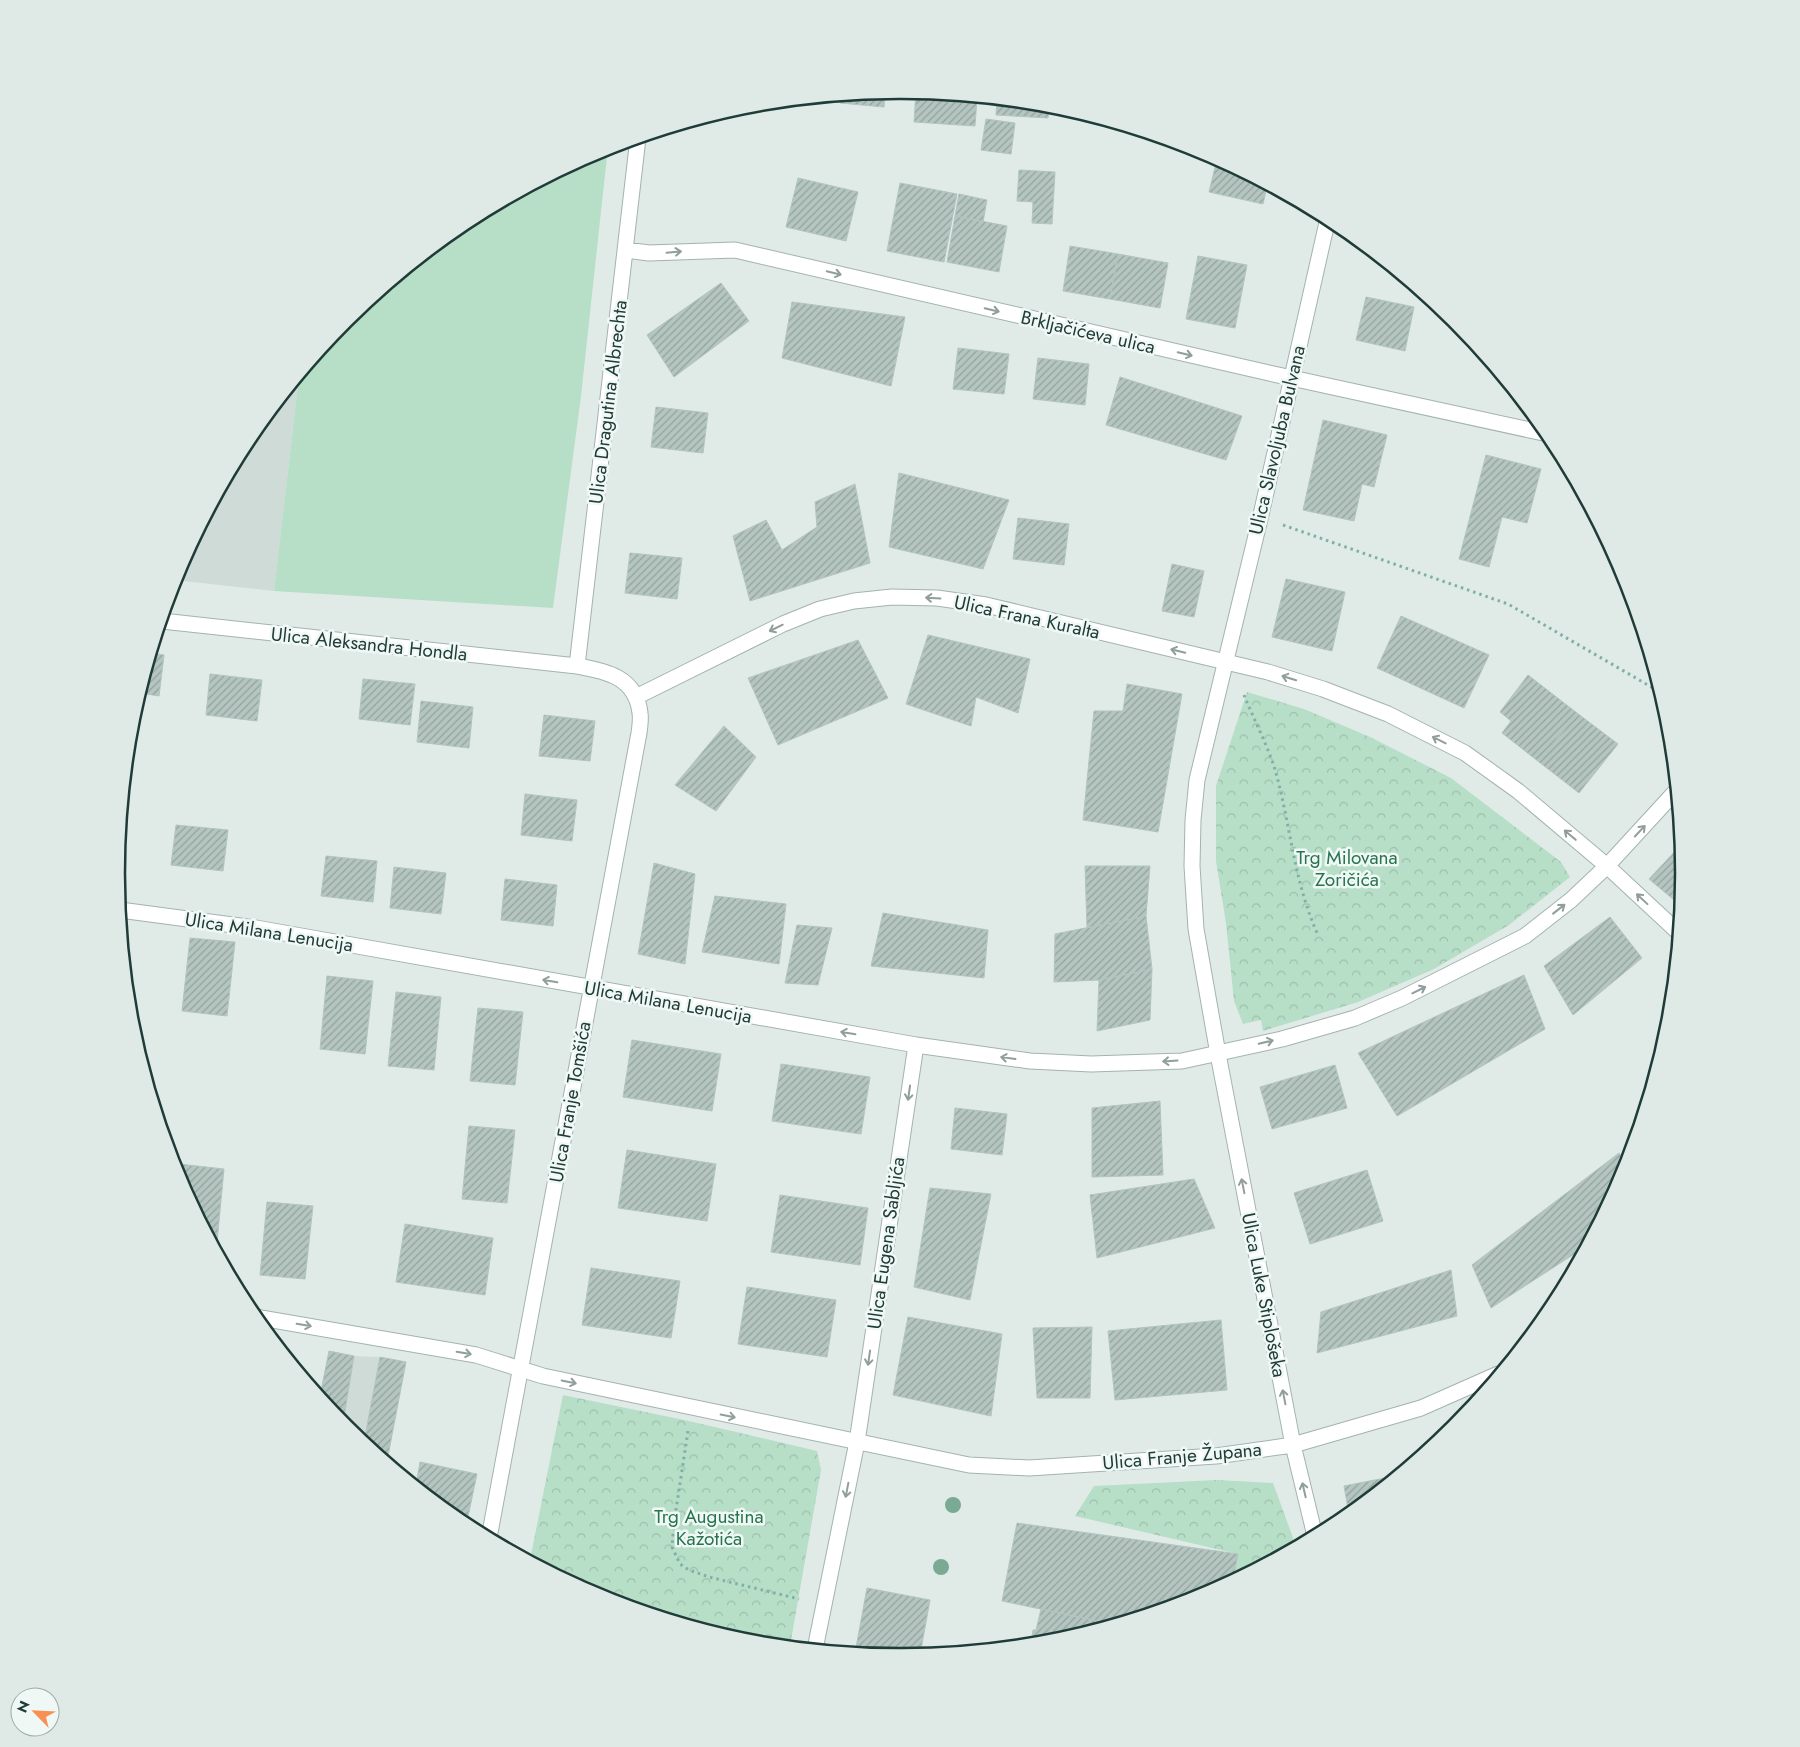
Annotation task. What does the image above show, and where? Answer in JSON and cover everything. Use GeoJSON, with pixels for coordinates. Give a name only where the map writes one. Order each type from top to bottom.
{"type":"FeatureCollection","features":[{"type":"Feature","properties":{"kind":"street","name":"Ulica Dragutina Albrechta"},"geometry":{"type":"LineString","coordinates":[[577,666],[637,145]]}},
{"type":"Feature","properties":{"kind":"street","name":"Ulica Slavoljuba Bulvana"},"geometry":{"type":"LineString","coordinates":[[1225,662],[1260,519],[1326,227]]}},
{"type":"Feature","properties":{"kind":"street","name":"Brkljačićeva ulica"},"geometry":{"type":"LineString","coordinates":[[626,250],[656,253],[735,250],[1292,378],[1536,431]]}},
{"type":"Feature","properties":{"kind":"street","name":"Ulica Frana Kuralta"},"geometry":{"type":"LineString","coordinates":[[636,697],[783,624],[820,609],[854,601],[892,597],[937,598],[986,605],[1225,662]]}},
{"type":"Feature","properties":{"kind":"street","name":"Ulica Aleksandra Hondla"},"geometry":{"type":"LineString","coordinates":[[167,622],[577,666]]}},
{"type":"Feature","properties":{"kind":"street"},"geometry":{"type":"LineString","coordinates":[[1671,798],[1607,866],[1570,900],[1525,936],[1420,990],[1355,1018],[1218,1054],[1196,929],[1192,866],[1193,820],[1197,780],[1225,662],[1268,672],[1323,689],[1388,714],[1465,753],[1518,791],[1607,866],[1673,927]]}},
{"type":"Feature","properties":{"kind":"street"},"geometry":{"type":"LineString","coordinates":[[577,666],[603,670],[627,685],[636,697]]}},
{"type":"Feature","properties":{"kind":"street","name":"Ulica Franje Tomšića"},"geometry":{"type":"LineString","coordinates":[[522,1370],[639,733],[640,713],[636,697]]}},
{"type":"Feature","properties":{"kind":"street","name":"Ulica Milana Lenucija"},"geometry":{"type":"LineString","coordinates":[[126,911],[256,928],[916,1045],[1030,1061],[1091,1064],[1182,1060],[1218,1054]]}},
{"type":"Feature","properties":{"kind":"street","name":"Ulica Eugena Sabljića"},"geometry":{"type":"LineString","coordinates":[[857,1442],[916,1045]]}},
{"type":"Feature","properties":{"kind":"street","name":"Ulica Luke Stiplošeka"},"geometry":{"type":"LineString","coordinates":[[1218,1054],[1293,1445],[1313,1528]]}},
{"type":"Feature","properties":{"kind":"street"},"geometry":{"type":"LineString","coordinates":[[266,1319],[476,1355],[522,1370],[691,1408],[857,1442],[816,1644]]}},
{"type":"Feature","properties":{"kind":"street"},"geometry":{"type":"LineString","coordinates":[[490,1530],[522,1370]]}},
{"type":"Feature","properties":{"kind":"street","name":"Ulica Franje Župana"},"geometry":{"type":"LineString","coordinates":[[857,1442],[969,1465],[1029,1468],[1216,1456],[1293,1445],[1421,1408],[1486,1379]]}},
{"type":"Feature","properties":{"kind":"path"},"geometry":{"type":"LineString","coordinates":[[1278,523],[1508,604],[1651,687]]}},
{"type":"Feature","properties":{"kind":"path"},"geometry":{"type":"LineString","coordinates":[[1241,688],[1276,772],[1294,863],[1309,914],[1318,935]]}},
{"type":"Feature","properties":{"kind":"path"},"geometry":{"type":"LineString","coordinates":[[691,1408],[673,1531],[672,1547],[680,1564],[709,1577],[824,1606]]}},
{"type":"Feature","properties":{"kind":"shaded area"},"geometry":{"type":"Polygon","coordinates":[[[298,387],[274,591],[182,581],[205,531],[229,486],[256,443],[298,387]]]}},
{"type":"Feature","properties":{"kind":"shaded area"},"geometry":{"type":"Polygon","coordinates":[[[329,1351],[406,1362],[388,1455],[352,1421],[322,1388],[329,1351]]]}},
{"type":"Feature","properties":{"kind":"green space"},"geometry":{"type":"Polygon","coordinates":[[[607,157],[581,396],[553,608],[274,591],[298,387],[352,326],[389,291],[428,259],[470,229],[513,203],[557,179],[607,157]]]}},
{"type":"Feature","properties":{"kind":"green space","name":"Trg Milovana Zoričića"},"geometry":{"type":"Polygon","coordinates":[[[1247,692],[1304,709],[1370,737],[1451,778],[1561,862],[1570,877],[1509,925],[1434,969],[1358,1002],[1263,1031],[1261,1020],[1243,1024],[1234,1001],[1226,923],[1216,861],[1216,786],[1247,692]]]}},
{"type":"Feature","properties":{"kind":"green space","name":"Trg Augustina Kažotića"},"geometry":{"type":"Polygon","coordinates":[[[563,1395],[689,1421],[817,1451],[821,1470],[791,1641],[699,1622],[651,1607],[604,1589],[531,1554],[563,1395]]]}},
{"type":"Feature","properties":{"kind":"green space"},"geometry":{"type":"Polygon","coordinates":[[[1217,1480],[1273,1483],[1294,1540],[1235,1572],[1238,1554],[1075,1516],[1094,1486],[1217,1480]]]}},
{"type":"Feature","properties":{"kind":"building"},"geometry":{"type":"Polygon","coordinates":[[[884,99],[884,107],[840,103],[840,101],[849,100],[884,99]]]}},
{"type":"Feature","properties":{"kind":"building"},"geometry":{"type":"Polygon","coordinates":[[[916,99],[977,103],[975,126],[914,122],[916,99]]]}},
{"type":"Feature","properties":{"kind":"building"},"geometry":{"type":"Polygon","coordinates":[[[997,105],[1048,114],[1048,118],[996,115],[997,105]]]}},
{"type":"Feature","properties":{"kind":"building"},"geometry":{"type":"Polygon","coordinates":[[[986,119],[1015,123],[1011,154],[981,150],[986,119]]]}},
{"type":"Feature","properties":{"kind":"building"},"geometry":{"type":"Polygon","coordinates":[[[1215,167],[1266,191],[1263,204],[1209,192],[1215,167]]]}},
{"type":"Feature","properties":{"kind":"building"},"geometry":{"type":"Polygon","coordinates":[[[1019,170],[1055,172],[1052,224],[1032,223],[1033,202],[1017,201],[1019,170]]]}},
{"type":"Feature","properties":{"kind":"building"},"geometry":{"type":"Polygon","coordinates":[[[798,178],[858,192],[846,241],[786,227],[798,178]]]}},
{"type":"Feature","properties":{"kind":"building"},"geometry":{"type":"Polygon","coordinates":[[[900,183],[957,194],[944,262],[887,251],[900,183]]]}},
{"type":"Feature","properties":{"kind":"building"},"geometry":{"type":"Polygon","coordinates":[[[959,194],[987,200],[983,222],[955,216],[959,194]]]}},
{"type":"Feature","properties":{"kind":"building"},"geometry":{"type":"Polygon","coordinates":[[[955,216],[1007,226],[999,272],[947,262],[955,216]]]}},
{"type":"Feature","properties":{"kind":"building"},"geometry":{"type":"Polygon","coordinates":[[[1070,246],[1118,254],[1110,299],[1063,291],[1070,246]]]}},
{"type":"Feature","properties":{"kind":"building"},"geometry":{"type":"Polygon","coordinates":[[[1118,254],[1168,263],[1160,308],[1110,299],[1118,254]]]}},
{"type":"Feature","properties":{"kind":"building"},"geometry":{"type":"Polygon","coordinates":[[[1198,256],[1247,265],[1235,328],[1186,319],[1198,256]]]}},
{"type":"Feature","properties":{"kind":"building"},"geometry":{"type":"Polygon","coordinates":[[[721,283],[749,321],[674,377],[647,335],[721,283]]]}},
{"type":"Feature","properties":{"kind":"building"},"geometry":{"type":"Polygon","coordinates":[[[1366,297],[1414,307],[1405,351],[1356,340],[1366,297]]]}},
{"type":"Feature","properties":{"kind":"building"},"geometry":{"type":"Polygon","coordinates":[[[792,302],[905,317],[891,386],[782,358],[792,302]]]}},
{"type":"Feature","properties":{"kind":"building"},"geometry":{"type":"Polygon","coordinates":[[[958,348],[1009,354],[1004,394],[953,389],[958,348]]]}},
{"type":"Feature","properties":{"kind":"building"},"geometry":{"type":"Polygon","coordinates":[[[1038,358],[1089,364],[1085,405],[1033,399],[1038,358]]]}},
{"type":"Feature","properties":{"kind":"building"},"geometry":{"type":"Polygon","coordinates":[[[1120,377],[1242,416],[1226,460],[1106,425],[1120,377]]]}},
{"type":"Feature","properties":{"kind":"building"},"geometry":{"type":"Polygon","coordinates":[[[656,407],[708,413],[703,453],[651,447],[656,407]]]}},
{"type":"Feature","properties":{"kind":"building"},"geometry":{"type":"Polygon","coordinates":[[[1323,420],[1387,435],[1374,487],[1362,484],[1354,521],[1303,510],[1323,420]]]}},
{"type":"Feature","properties":{"kind":"building"},"geometry":{"type":"Polygon","coordinates":[[[1486,455],[1541,469],[1527,523],[1502,517],[1489,567],[1459,559],[1486,455]]]}},
{"type":"Feature","properties":{"kind":"building"},"geometry":{"type":"Polygon","coordinates":[[[899,473],[1009,500],[983,569],[889,547],[899,473]]]}},
{"type":"Feature","properties":{"kind":"building"},"geometry":{"type":"Polygon","coordinates":[[[855,484],[870,563],[750,601],[733,536],[766,520],[782,550],[817,527],[815,502],[855,484]]]}},
{"type":"Feature","properties":{"kind":"building"},"geometry":{"type":"Polygon","coordinates":[[[1018,518],[1069,524],[1064,565],[1013,559],[1018,518]]]}},
{"type":"Feature","properties":{"kind":"building"},"geometry":{"type":"Polygon","coordinates":[[[630,553],[682,558],[677,599],[625,593],[630,553]]]}},
{"type":"Feature","properties":{"kind":"building"},"geometry":{"type":"Polygon","coordinates":[[[1172,564],[1204,571],[1194,617],[1162,611],[1172,564]]]}},
{"type":"Feature","properties":{"kind":"building"},"geometry":{"type":"Polygon","coordinates":[[[1286,579],[1345,592],[1332,651],[1272,637],[1286,579]]]}},
{"type":"Feature","properties":{"kind":"building"},"geometry":{"type":"Polygon","coordinates":[[[1401,616],[1489,655],[1464,708],[1377,668],[1401,616]]]}},
{"type":"Feature","properties":{"kind":"building"},"geometry":{"type":"Polygon","coordinates":[[[928,635],[1030,659],[1018,713],[976,697],[971,726],[906,704],[928,635]]]}},
{"type":"Feature","properties":{"kind":"building"},"geometry":{"type":"Polygon","coordinates":[[[858,640],[888,698],[778,745],[748,678],[858,640]]]}},
{"type":"Feature","properties":{"kind":"building"},"geometry":{"type":"Polygon","coordinates":[[[157,654],[164,655],[159,696],[147,694],[157,654]]]}},
{"type":"Feature","properties":{"kind":"building"},"geometry":{"type":"Polygon","coordinates":[[[210,674],[262,680],[257,721],[206,715],[210,674]]]}},
{"type":"Feature","properties":{"kind":"building"},"geometry":{"type":"Polygon","coordinates":[[[1528,675],[1577,713],[1539,762],[1502,733],[1511,721],[1500,712],[1528,675]]]}},
{"type":"Feature","properties":{"kind":"building"},"geometry":{"type":"Polygon","coordinates":[[[363,679],[415,684],[410,725],[359,719],[363,679]]]}},
{"type":"Feature","properties":{"kind":"building"},"geometry":{"type":"Polygon","coordinates":[[[1127,684],[1182,694],[1158,832],[1083,820],[1094,711],[1123,711],[1127,684]]]}},
{"type":"Feature","properties":{"kind":"building"},"geometry":{"type":"Polygon","coordinates":[[[421,701],[473,707],[469,748],[417,742],[421,701]]]}},
{"type":"Feature","properties":{"kind":"building"},"geometry":{"type":"Polygon","coordinates":[[[1577,713],[1618,744],[1579,793],[1539,762],[1577,713]]]}},
{"type":"Feature","properties":{"kind":"building"},"geometry":{"type":"Polygon","coordinates":[[[544,715],[595,721],[590,761],[539,756],[544,715]]]}},
{"type":"Feature","properties":{"kind":"building"},"geometry":{"type":"Polygon","coordinates":[[[724,726],[756,757],[716,811],[675,785],[724,726]]]}},
{"type":"Feature","properties":{"kind":"building"},"geometry":{"type":"Polygon","coordinates":[[[525,794],[577,800],[572,841],[521,835],[525,794]]]}},
{"type":"Feature","properties":{"kind":"building"},"geometry":{"type":"Polygon","coordinates":[[[176,825],[228,830],[223,871],[171,865],[176,825]]]}},
{"type":"Feature","properties":{"kind":"building"},"geometry":{"type":"Polygon","coordinates":[[[1674,852],[1674,900],[1649,879],[1674,852]]]}},
{"type":"Feature","properties":{"kind":"building"},"geometry":{"type":"Polygon","coordinates":[[[326,856],[377,861],[373,902],[321,896],[326,856]]]}},
{"type":"Feature","properties":{"kind":"building"},"geometry":{"type":"Polygon","coordinates":[[[654,863],[695,874],[685,964],[638,954],[654,863]]]}},
{"type":"Feature","properties":{"kind":"building"},"geometry":{"type":"Polygon","coordinates":[[[1085,866],[1150,866],[1146,916],[1087,928],[1085,866]]]}},
{"type":"Feature","properties":{"kind":"building"},"geometry":{"type":"Polygon","coordinates":[[[394,867],[446,873],[441,914],[390,908],[394,867]]]}},
{"type":"Feature","properties":{"kind":"building"},"geometry":{"type":"Polygon","coordinates":[[[505,879],[557,885],[553,926],[501,920],[505,879]]]}},
{"type":"Feature","properties":{"kind":"building"},"geometry":{"type":"Polygon","coordinates":[[[715,896],[786,904],[779,964],[702,952],[715,896]]]}},
{"type":"Feature","properties":{"kind":"building"},"geometry":{"type":"Polygon","coordinates":[[[883,913],[988,930],[984,978],[871,966],[883,913]]]}},
{"type":"Feature","properties":{"kind":"building"},"geometry":{"type":"Polygon","coordinates":[[[1146,916],[1152,969],[1099,980],[1054,982],[1055,934],[1146,916]]]}},
{"type":"Feature","properties":{"kind":"building"},"geometry":{"type":"Polygon","coordinates":[[[1610,917],[1642,958],[1573,1015],[1544,966],[1610,917]]]}},
{"type":"Feature","properties":{"kind":"building"},"geometry":{"type":"Polygon","coordinates":[[[797,925],[832,928],[818,985],[785,983],[797,925]]]}},
{"type":"Feature","properties":{"kind":"building"},"geometry":{"type":"Polygon","coordinates":[[[190,938],[235,942],[227,1016],[182,1011],[190,938]]]}},
{"type":"Feature","properties":{"kind":"building"},"geometry":{"type":"Polygon","coordinates":[[[1152,969],[1150,1020],[1097,1031],[1099,980],[1152,969]]]}},
{"type":"Feature","properties":{"kind":"building"},"geometry":{"type":"Polygon","coordinates":[[[1524,975],[1545,1029],[1397,1116],[1358,1053],[1524,975]]]}},
{"type":"Feature","properties":{"kind":"building"},"geometry":{"type":"Polygon","coordinates":[[[327,976],[373,981],[365,1054],[320,1049],[327,976]]]}},
{"type":"Feature","properties":{"kind":"building"},"geometry":{"type":"Polygon","coordinates":[[[396,992],[441,997],[434,1070],[388,1066],[396,992]]]}},
{"type":"Feature","properties":{"kind":"building"},"geometry":{"type":"Polygon","coordinates":[[[478,1008],[523,1012],[515,1085],[470,1081],[478,1008]]]}},
{"type":"Feature","properties":{"kind":"building"},"geometry":{"type":"Polygon","coordinates":[[[632,1040],[721,1054],[712,1111],[623,1097],[632,1040]]]}},
{"type":"Feature","properties":{"kind":"building"},"geometry":{"type":"Polygon","coordinates":[[[781,1064],[870,1077],[861,1134],[772,1121],[781,1064]]]}},
{"type":"Feature","properties":{"kind":"building"},"geometry":{"type":"Polygon","coordinates":[[[1335,1065],[1347,1108],[1272,1129],[1260,1087],[1335,1065]]]}},
{"type":"Feature","properties":{"kind":"building"},"geometry":{"type":"Polygon","coordinates":[[[1160,1101],[1163,1175],[1092,1177],[1092,1108],[1160,1101]]]}},
{"type":"Feature","properties":{"kind":"building"},"geometry":{"type":"Polygon","coordinates":[[[955,1108],[1007,1114],[1002,1155],[951,1149],[955,1108]]]}},
{"type":"Feature","properties":{"kind":"building"},"geometry":{"type":"Polygon","coordinates":[[[469,1126],[515,1130],[507,1203],[462,1199],[469,1126]]]}},
{"type":"Feature","properties":{"kind":"building"},"geometry":{"type":"Polygon","coordinates":[[[627,1150],[716,1164],[707,1221],[618,1208],[627,1150]]]}},
{"type":"Feature","properties":{"kind":"building"},"geometry":{"type":"Polygon","coordinates":[[[1619,1153],[1621,1157],[1616,1170],[1575,1253],[1491,1308],[1472,1265],[1619,1153]]]}},
{"type":"Feature","properties":{"kind":"building"},"geometry":{"type":"Polygon","coordinates":[[[182,1164],[224,1169],[217,1239],[182,1164]]]}},
{"type":"Feature","properties":{"kind":"building"},"geometry":{"type":"Polygon","coordinates":[[[1367,1170],[1383,1221],[1310,1244],[1294,1193],[1367,1170]]]}},
{"type":"Feature","properties":{"kind":"building"},"geometry":{"type":"Polygon","coordinates":[[[1194,1179],[1215,1228],[1097,1258],[1090,1195],[1194,1179]]]}},
{"type":"Feature","properties":{"kind":"building"},"geometry":{"type":"Polygon","coordinates":[[[930,1188],[991,1194],[970,1300],[914,1287],[930,1188]]]}},
{"type":"Feature","properties":{"kind":"building"},"geometry":{"type":"Polygon","coordinates":[[[780,1195],[868,1208],[860,1265],[771,1252],[780,1195]]]}},
{"type":"Feature","properties":{"kind":"building"},"geometry":{"type":"Polygon","coordinates":[[[267,1202],[313,1206],[305,1279],[260,1275],[267,1202]]]}},
{"type":"Feature","properties":{"kind":"building"},"geometry":{"type":"Polygon","coordinates":[[[405,1224],[493,1238],[485,1295],[396,1282],[405,1224]]]}},
{"type":"Feature","properties":{"kind":"building"},"geometry":{"type":"Polygon","coordinates":[[[591,1268],[680,1281],[671,1338],[582,1325],[591,1268]]]}},
{"type":"Feature","properties":{"kind":"building"},"geometry":{"type":"Polygon","coordinates":[[[1451,1270],[1457,1316],[1317,1353],[1321,1312],[1451,1270]]]}},
{"type":"Feature","properties":{"kind":"building"},"geometry":{"type":"Polygon","coordinates":[[[747,1287],[836,1300],[827,1357],[738,1344],[747,1287]]]}},
{"type":"Feature","properties":{"kind":"building"},"geometry":{"type":"Polygon","coordinates":[[[908,1317],[1002,1334],[991,1416],[893,1395],[908,1317]]]}},
{"type":"Feature","properties":{"kind":"building"},"geometry":{"type":"Polygon","coordinates":[[[1221,1320],[1227,1390],[1115,1400],[1108,1331],[1221,1320]]]}},
{"type":"Feature","properties":{"kind":"building"},"geometry":{"type":"Polygon","coordinates":[[[1092,1327],[1090,1398],[1037,1398],[1033,1328],[1092,1327]]]}},
{"type":"Feature","properties":{"kind":"building"},"geometry":{"type":"Polygon","coordinates":[[[329,1351],[354,1356],[345,1413],[322,1388],[329,1351]]]}},
{"type":"Feature","properties":{"kind":"building"},"geometry":{"type":"Polygon","coordinates":[[[380,1357],[406,1362],[388,1455],[366,1434],[380,1357]]]}},
{"type":"Feature","properties":{"kind":"building"},"geometry":{"type":"Polygon","coordinates":[[[420,1462],[477,1474],[468,1517],[428,1488],[417,1479],[420,1462]]]}},
{"type":"Feature","properties":{"kind":"building"},"geometry":{"type":"Polygon","coordinates":[[[1384,1478],[1347,1506],[1344,1486],[1384,1478]]]}},
{"type":"Feature","properties":{"kind":"building"},"geometry":{"type":"Polygon","coordinates":[[[1017,1523],[1238,1554],[1235,1572],[1149,1607],[1102,1622],[1002,1601],[1017,1523]]]}},
{"type":"Feature","properties":{"kind":"building"},"geometry":{"type":"Polygon","coordinates":[[[867,1588],[930,1600],[921,1648],[856,1647],[867,1588]]]}},
{"type":"Feature","properties":{"kind":"building"},"geometry":{"type":"Polygon","coordinates":[[[1041,1609],[1102,1622],[1032,1636],[1033,1630],[1036,1630],[1041,1609]]]}}]}
